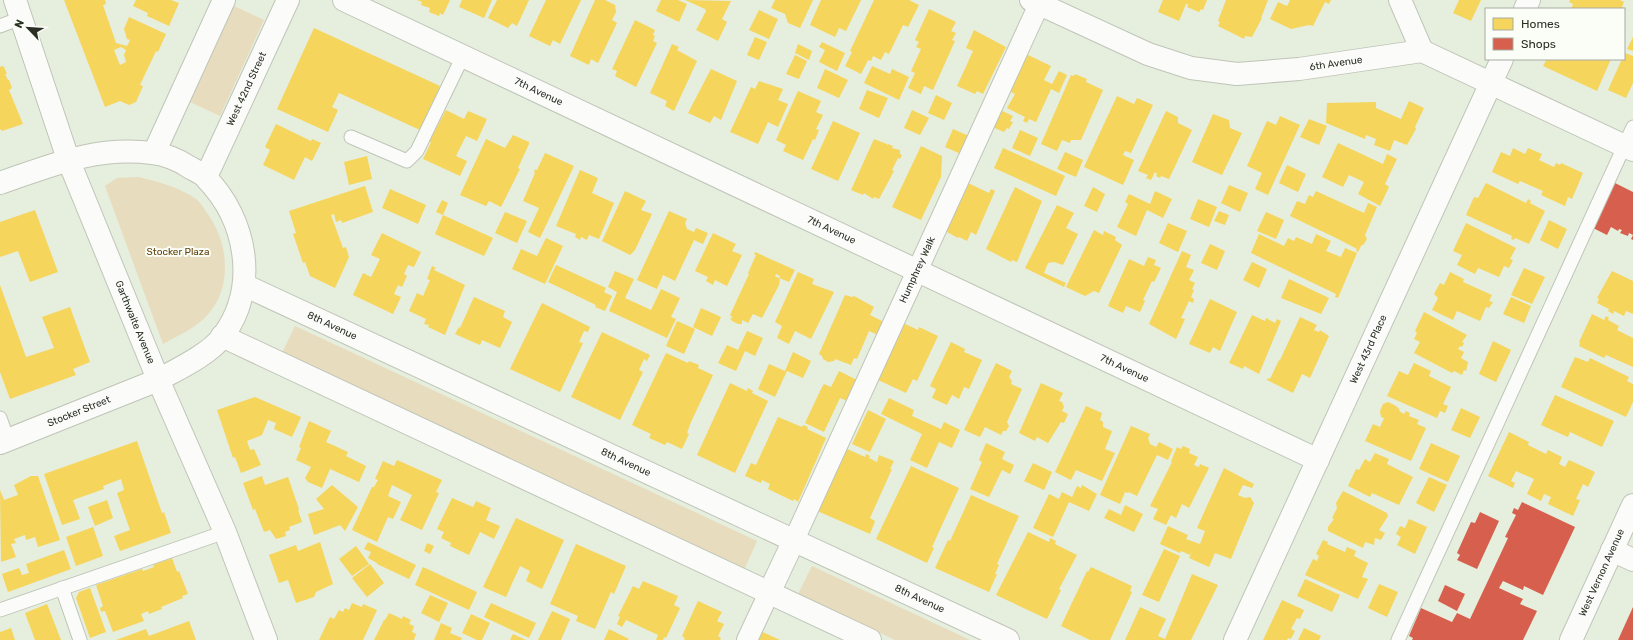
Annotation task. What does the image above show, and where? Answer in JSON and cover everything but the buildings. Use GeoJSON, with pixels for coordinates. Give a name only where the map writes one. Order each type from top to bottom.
{"type":"FeatureCollection","features":[{"type":"Feature","properties":{"kind":"street"},"geometry":{"type":"LineString","coordinates":[[154,153],[224,0]]}},
{"type":"Feature","properties":{"kind":"street","name":"West 42nd Street"},"geometry":{"type":"LineString","coordinates":[[206,177],[288,0]]}},
{"type":"Feature","properties":{"kind":"street","name":"7th Avenue"},"geometry":{"type":"LineString","coordinates":[[344,0],[1318,460]]}},
{"type":"Feature","properties":{"kind":"street"},"geometry":{"type":"LineString","coordinates":[[1400,0],[1422,51],[1491,83],[1630,141]]}},
{"type":"Feature","properties":{"kind":"street","name":"6th Avenue"},"geometry":{"type":"LineString","coordinates":[[1037,1],[1148,54],[1191,68],[1229,73],[1299,69],[1422,51]]}},
{"type":"Feature","properties":{"kind":"street","name":"Humphrey Walk"},"geometry":{"type":"LineString","coordinates":[[794,540],[917,271],[1037,1]]}},
{"type":"Feature","properties":{"kind":"street","name":"Garthwaite Avenue"},"geometry":{"type":"LineString","coordinates":[[18,9],[68,159],[158,380],[224,532],[266,640]]}},
{"type":"Feature","properties":{"kind":"street","name":"West 43rd Place"},"geometry":{"type":"LineString","coordinates":[[1235,640],[1502,60]]}},
{"type":"Feature","properties":{"kind":"street"},"geometry":{"type":"LineString","coordinates":[[0,183],[68,159],[124,152],[154,153],[180,161],[206,177],[224,201],[237,226],[244,253],[244,285],[236,312],[222,336],[196,359],[158,380]]}},
{"type":"Feature","properties":{"kind":"street","name":"8th Avenue"},"geometry":{"type":"LineString","coordinates":[[244,285],[1008,640]]}},
{"type":"Feature","properties":{"kind":"street"},"geometry":{"type":"LineString","coordinates":[[222,336],[870,640]]}},
{"type":"Feature","properties":{"kind":"street","name":"Stocker Street"},"geometry":{"type":"LineString","coordinates":[[4,442],[158,380]]}},
{"type":"Feature","properties":{"kind":"street","name":"West Vernon Avenue"},"geometry":{"type":"LineString","coordinates":[[1571,640],[1633,505]]}},
{"type":"Feature","properties":{"kind":"street"},"geometry":{"type":"LineString","coordinates":[[747,640],[794,540]]}},
{"type":"Feature","properties":{"kind":"street"},"geometry":{"type":"LineString","coordinates":[[1612,550],[1633,560]]}},
{"type":"Feature","properties":{"kind":"lane"},"geometry":{"type":"LineString","coordinates":[[0,26],[18,9]]}},
{"type":"Feature","properties":{"kind":"lane"},"geometry":{"type":"LineString","coordinates":[[351,137],[407,161],[417,151],[463,56]]}},
{"type":"Feature","properties":{"kind":"lane"},"geometry":{"type":"LineString","coordinates":[[1398,640],[1630,141]]}},
{"type":"Feature","properties":{"kind":"lane"},"geometry":{"type":"LineString","coordinates":[[0,418],[4,442]]}},
{"type":"Feature","properties":{"kind":"lane"},"geometry":{"type":"LineString","coordinates":[[0,610],[224,532]]}},
{"type":"Feature","properties":{"kind":"lane"},"geometry":{"type":"LineString","coordinates":[[62,588],[80,640]]}},
{"type":"Feature","properties":{"kind":"green space"},"geometry":{"type":"Polygon","coordinates":[[[234,6],[264,20],[220,116],[190,102],[234,6]]]}},
{"type":"Feature","properties":{"kind":"green space","name":"Stocker Plaza"},"geometry":{"type":"Polygon","coordinates":[[[139,177],[176,188],[197,200],[214,224],[220,236],[225,263],[222,290],[217,302],[209,313],[205,318],[188,330],[163,344],[105,186],[117,178],[139,177]]]}},
{"type":"Feature","properties":{"kind":"green space"},"geometry":{"type":"Polygon","coordinates":[[[295,326],[757,541],[744,570],[281,355],[295,326]]]}},
{"type":"Feature","properties":{"kind":"green space"},"geometry":{"type":"Polygon","coordinates":[[[812,566],[970,640],[895,640],[798,594],[812,566]]]}}]}
